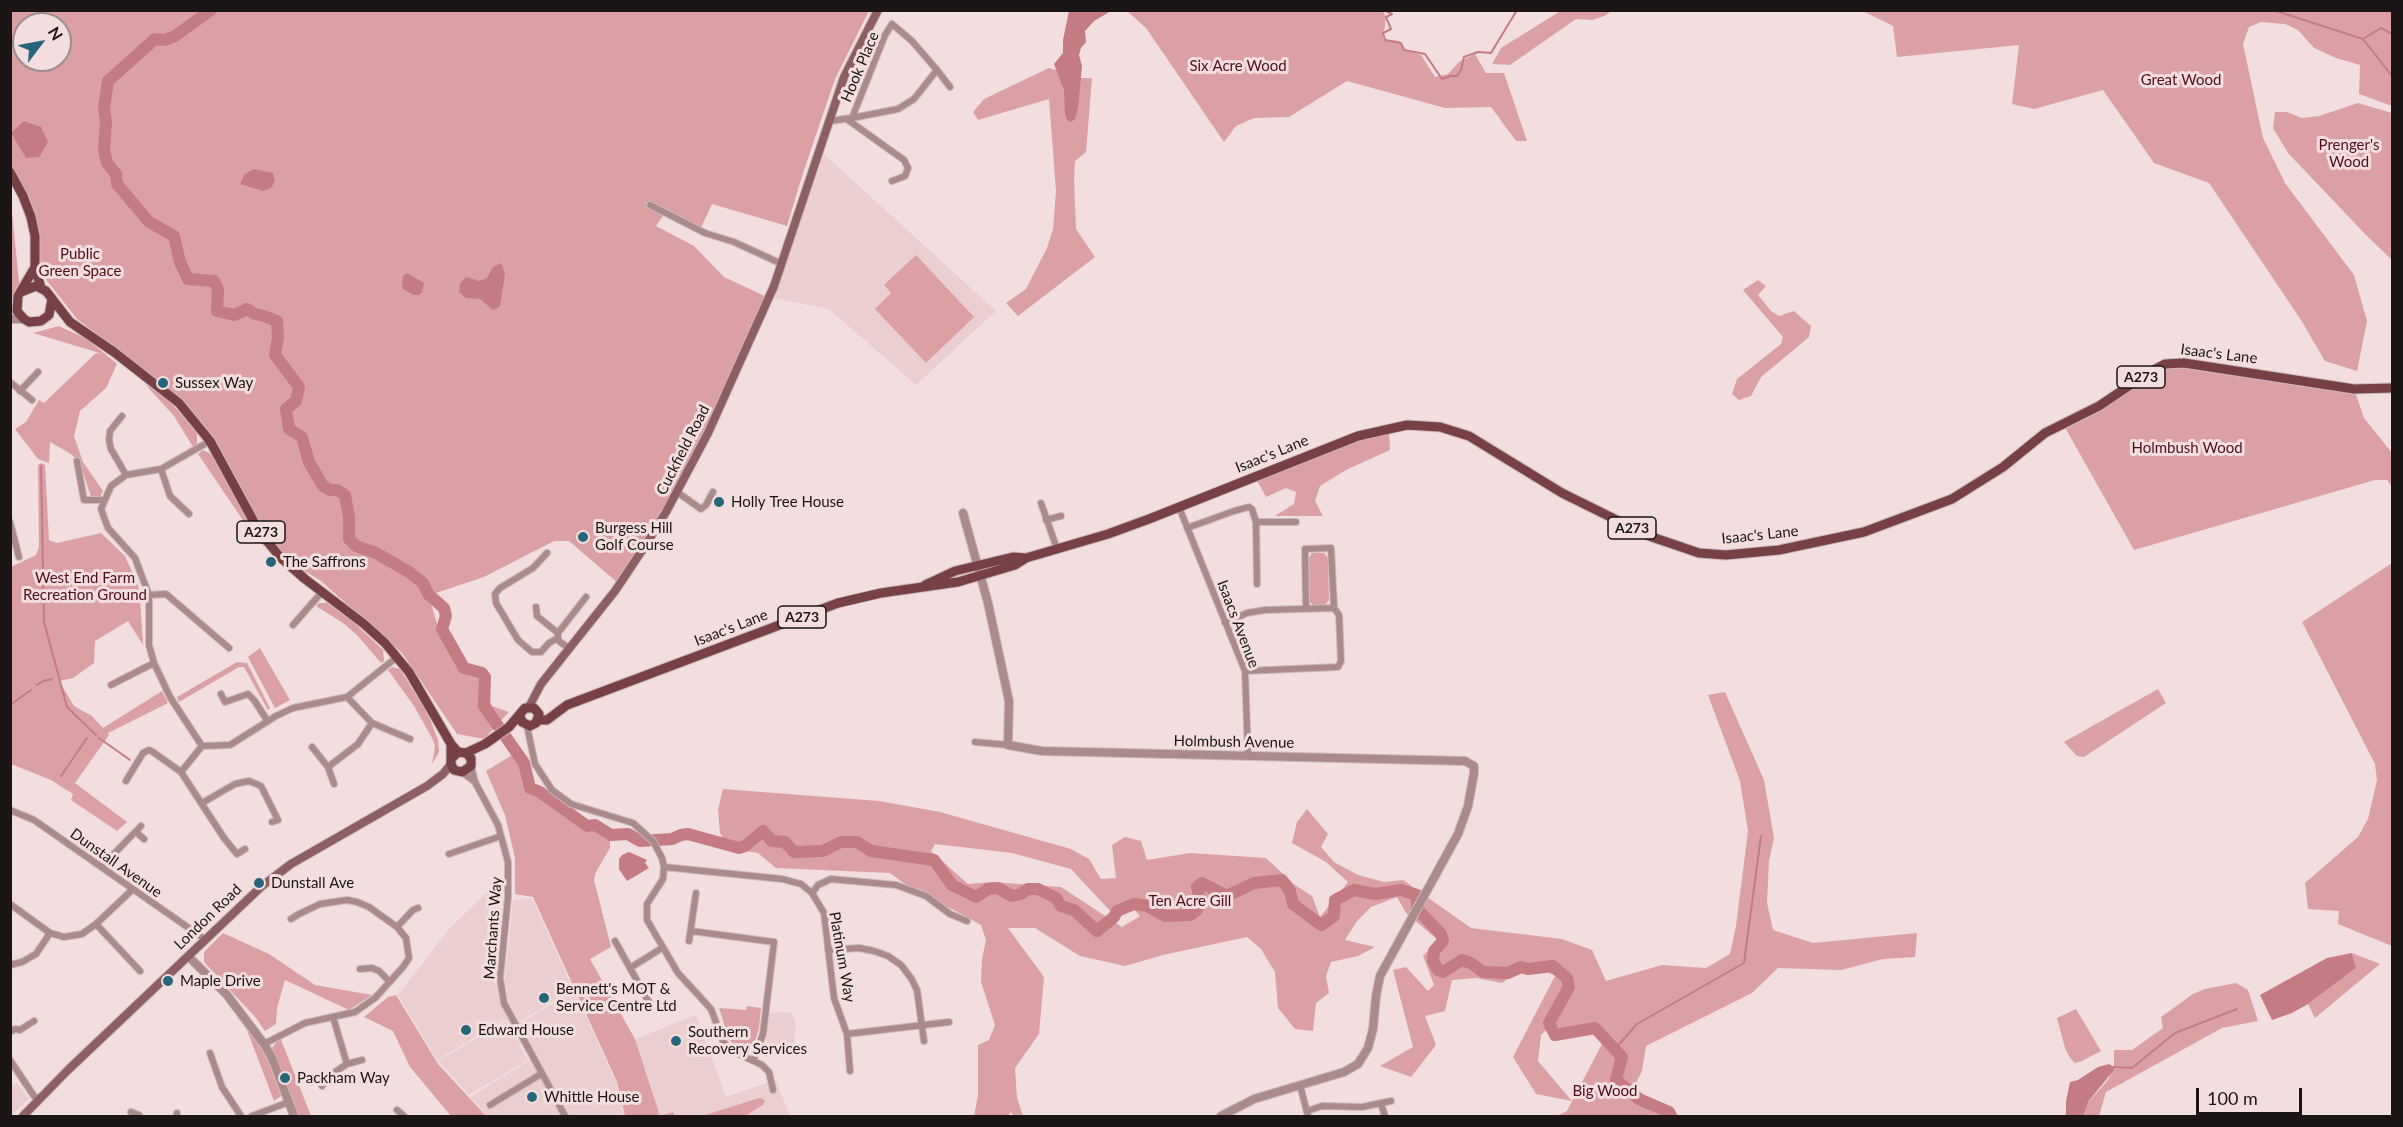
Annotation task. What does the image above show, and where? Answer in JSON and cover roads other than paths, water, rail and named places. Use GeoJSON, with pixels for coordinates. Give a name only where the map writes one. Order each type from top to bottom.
{"type":"FeatureCollection","features":[{"type":"Feature","properties":{"kind":"main road"},"geometry":{"type":"LineString","coordinates":[[830,121],[844,76],[878,10]]}},
{"type":"Feature","properties":{"kind":"main road","name":"Cuckfield Road"},"geometry":{"type":"LineString","coordinates":[[531,718],[535,695],[615,591],[647,543],[712,424],[782,264],[830,121]]}},
{"type":"Feature","properties":{"kind":"main road"},"geometry":{"type":"LineString","coordinates":[[10,172],[31,217],[35,236],[35,267],[41,288],[52,299],[52,310],[46,318],[35,323],[24,319],[13,307],[35,267]]}},
{"type":"Feature","properties":{"kind":"main road"},"geometry":{"type":"LineString","coordinates":[[21,292],[31,287],[41,288]]}},
{"type":"Feature","properties":{"kind":"main road","name":"A273"},"geometry":{"type":"LineString","coordinates":[[52,299],[70,322],[165,390],[195,420],[210,441],[267,541],[287,563],[364,624],[397,657],[418,685],[451,744],[458,762]]}},
{"type":"Feature","properties":{"kind":"main road","name":"A273"},"geometry":{"type":"LineString","coordinates":[[46,318],[70,322]]}},
{"type":"Feature","properties":{"kind":"main road","name":"Isaac's Lane"},"geometry":{"type":"LineString","coordinates":[[531,718],[547,720],[567,705],[838,603],[923,586],[945,585],[978,571],[1016,565],[1026,558],[1108,534],[1358,436],[1407,425],[1424,424],[1469,436],[1562,493],[1649,536],[1699,552],[1726,555],[1810,544],[1864,532],[1952,499],[2003,467],[2045,434],[2099,406],[2165,364],[2184,363],[2354,389],[2392,388]]}},
{"type":"Feature","properties":{"kind":"main road","name":"London Road"},"geometry":{"type":"LineString","coordinates":[[23,1116],[38,1099],[262,886],[291,864],[427,786],[508,728],[531,718]]}},
{"type":"Feature","properties":{"kind":"main road","name":"London Road"},"geometry":{"type":"LineString","coordinates":[[471,764],[486,744]]}},
{"type":"Feature","properties":{"kind":"main road"},"geometry":{"type":"LineString","coordinates":[[458,762],[471,764]]}},
{"type":"Feature","properties":{"kind":"street","name":"Hook Place"},"geometry":{"type":"LineString","coordinates":[[850,119],[885,35],[892,24],[912,41],[950,87]]}},
{"type":"Feature","properties":{"kind":"street","name":"Hook Place"},"geometry":{"type":"LineString","coordinates":[[850,119],[898,109],[914,99],[937,70]]}},
{"type":"Feature","properties":{"kind":"street"},"geometry":{"type":"LineString","coordinates":[[830,121],[850,119],[904,160],[908,168],[905,176],[892,181]]}},
{"type":"Feature","properties":{"kind":"street"},"geometry":{"type":"LineString","coordinates":[[650,205],[705,233],[734,242],[782,264]]}},
{"type":"Feature","properties":{"kind":"street"},"geometry":{"type":"LineString","coordinates":[[10,319],[24,319]]}},
{"type":"Feature","properties":{"kind":"street"},"geometry":{"type":"LineString","coordinates":[[20,391],[38,372]]}},
{"type":"Feature","properties":{"kind":"street"},"geometry":{"type":"LineString","coordinates":[[10,382],[32,400]]}},
{"type":"Feature","properties":{"kind":"street"},"geometry":{"type":"LineString","coordinates":[[122,416],[111,430],[109,440],[111,449],[126,476]]}},
{"type":"Feature","properties":{"kind":"street"},"geometry":{"type":"LineString","coordinates":[[202,746],[170,697],[154,663],[149,645],[149,595],[135,558],[108,528],[101,509],[111,486],[126,476],[161,469],[210,441]]}},
{"type":"Feature","properties":{"kind":"street"},"geometry":{"type":"LineString","coordinates":[[77,461],[84,500],[103,500]]}},
{"type":"Feature","properties":{"kind":"street"},"geometry":{"type":"LineString","coordinates":[[161,469],[170,496],[189,514]]}},
{"type":"Feature","properties":{"kind":"street"},"geometry":{"type":"LineString","coordinates":[[676,492],[701,509],[713,492]]}},
{"type":"Feature","properties":{"kind":"street"},"geometry":{"type":"LineString","coordinates":[[1041,503],[1057,549]]}},
{"type":"Feature","properties":{"kind":"street","name":"Isaacs Avenue"},"geometry":{"type":"LineString","coordinates":[[1179,507],[1245,671],[1248,755]]}},
{"type":"Feature","properties":{"kind":"street"},"geometry":{"type":"LineString","coordinates":[[1187,528],[1249,507],[1255,515],[1256,522],[1257,584]]}},
{"type":"Feature","properties":{"kind":"street"},"geometry":{"type":"LineString","coordinates":[[963,513],[988,603],[1009,700],[1008,745],[975,742]]}},
{"type":"Feature","properties":{"kind":"street"},"geometry":{"type":"LineString","coordinates":[[1046,519],[1061,516]]}},
{"type":"Feature","properties":{"kind":"street"},"geometry":{"type":"LineString","coordinates":[[10,522],[19,557]]}},
{"type":"Feature","properties":{"kind":"street"},"geometry":{"type":"LineString","coordinates":[[1256,522],[1296,522]]}},
{"type":"Feature","properties":{"kind":"street"},"geometry":{"type":"LineString","coordinates":[[1245,671],[1338,667],[1341,660],[1339,617],[1334,608],[1331,548],[1305,549],[1306,609]]}},
{"type":"Feature","properties":{"kind":"street"},"geometry":{"type":"LineString","coordinates":[[547,553],[533,568],[500,588],[495,594],[495,600],[518,640],[531,652],[541,651],[558,637],[586,597]]}},
{"type":"Feature","properties":{"kind":"street"},"geometry":{"type":"LineString","coordinates":[[293,625],[322,592]]}},
{"type":"Feature","properties":{"kind":"street"},"geometry":{"type":"LineString","coordinates":[[149,595],[166,594],[229,648]]}},
{"type":"Feature","properties":{"kind":"street"},"geometry":{"type":"LineString","coordinates":[[536,607],[537,616],[570,649]]}},
{"type":"Feature","properties":{"kind":"street"},"geometry":{"type":"LineString","coordinates":[[1226,623],[1247,614],[1265,610],[1334,608]]}},
{"type":"Feature","properties":{"kind":"street"},"geometry":{"type":"LineString","coordinates":[[202,746],[230,746],[267,720],[293,708],[347,697],[397,657]]}},
{"type":"Feature","properties":{"kind":"street"},"geometry":{"type":"LineString","coordinates":[[111,685],[154,663]]}},
{"type":"Feature","properties":{"kind":"street"},"geometry":{"type":"LineString","coordinates":[[221,694],[225,702],[248,694],[267,720]]}},
{"type":"Feature","properties":{"kind":"street"},"geometry":{"type":"LineString","coordinates":[[347,697],[372,723],[410,739]]}},
{"type":"Feature","properties":{"kind":"street"},"geometry":{"type":"LineString","coordinates":[[531,718],[530,740],[537,770],[548,786],[571,804],[633,823],[647,834],[656,846],[664,867],[663,879],[647,904],[647,920],[678,974],[711,1009],[723,1041],[730,1050],[754,1059],[769,1072],[773,1090]]}},
{"type":"Feature","properties":{"kind":"street"},"geometry":{"type":"LineString","coordinates":[[328,767],[358,744],[372,723]]}},
{"type":"Feature","properties":{"kind":"street","name":"Holmbush Avenue"},"geometry":{"type":"LineString","coordinates":[[1008,745],[1042,752],[1248,755],[1471,763],[1474,773],[1468,806],[1458,834],[1380,976],[1374,1029],[1368,1048],[1358,1064],[1344,1072],[1254,1099],[1227,1115]]}},
{"type":"Feature","properties":{"kind":"street"},"geometry":{"type":"LineString","coordinates":[[181,772],[202,746]]}},
{"type":"Feature","properties":{"kind":"street"},"geometry":{"type":"LineString","coordinates":[[312,747],[328,767],[334,784]]}},
{"type":"Feature","properties":{"kind":"street"},"geometry":{"type":"LineString","coordinates":[[126,781],[143,753],[149,750],[181,772],[237,854],[245,849]]}},
{"type":"Feature","properties":{"kind":"street","name":"Marchants Way"},"geometry":{"type":"LineString","coordinates":[[458,762],[475,782],[498,825],[509,875],[500,978],[502,990],[512,1020],[565,1116]]}},
{"type":"Feature","properties":{"kind":"street","name":"Marchants Way"},"geometry":{"type":"LineString","coordinates":[[471,764],[475,782]]}},
{"type":"Feature","properties":{"kind":"street"},"geometry":{"type":"LineString","coordinates":[[202,803],[236,784],[249,781],[261,786],[278,820],[272,822]]}},
{"type":"Feature","properties":{"kind":"street","name":"Dunstall Avenue"},"geometry":{"type":"LineString","coordinates":[[10,810],[34,820],[206,940]]}},
{"type":"Feature","properties":{"kind":"street"},"geometry":{"type":"LineString","coordinates":[[101,867],[141,826]]}},
{"type":"Feature","properties":{"kind":"street"},"geometry":{"type":"LineString","coordinates":[[135,832],[144,839]]}},
{"type":"Feature","properties":{"kind":"street"},"geometry":{"type":"LineString","coordinates":[[449,854],[501,836]]}},
{"type":"Feature","properties":{"kind":"street"},"geometry":{"type":"LineString","coordinates":[[664,867],[782,879],[801,884],[812,892],[818,885],[831,879],[896,885],[926,896],[950,914],[967,921]]}},
{"type":"Feature","properties":{"kind":"street"},"geometry":{"type":"LineString","coordinates":[[10,904],[50,933],[64,937],[82,934],[132,890]]}},
{"type":"Feature","properties":{"kind":"street","name":"Platinum Way"},"geometry":{"type":"LineString","coordinates":[[812,892],[824,913],[834,998],[847,1034],[850,1071]]}},
{"type":"Feature","properties":{"kind":"street"},"geometry":{"type":"LineString","coordinates":[[689,941],[696,893]]}},
{"type":"Feature","properties":{"kind":"street"},"geometry":{"type":"LineString","coordinates":[[264,1044],[306,1023],[355,1012],[375,998],[409,958],[406,938],[397,927],[369,907],[346,900],[320,904],[291,920]]}},
{"type":"Feature","properties":{"kind":"street"},"geometry":{"type":"LineString","coordinates":[[397,927],[413,910],[418,908]]}},
{"type":"Feature","properties":{"kind":"street"},"geometry":{"type":"LineString","coordinates":[[96,924],[141,971]]}},
{"type":"Feature","properties":{"kind":"street"},"geometry":{"type":"LineString","coordinates":[[691,931],[774,942],[763,1034],[754,1059]]}},
{"type":"Feature","properties":{"kind":"street"},"geometry":{"type":"LineString","coordinates":[[10,965],[22,962],[36,954],[50,933]]}},
{"type":"Feature","properties":{"kind":"street"},"geometry":{"type":"LineString","coordinates":[[615,941],[650,1004]]}},
{"type":"Feature","properties":{"kind":"street"},"geometry":{"type":"LineString","coordinates":[[630,968],[662,948]]}},
{"type":"Feature","properties":{"kind":"street"},"geometry":{"type":"LineString","coordinates":[[828,950],[859,948],[874,951],[888,956],[901,965],[917,990],[924,1041]]}},
{"type":"Feature","properties":{"kind":"street"},"geometry":{"type":"LineString","coordinates":[[189,957],[227,995],[264,1044],[272,1058],[294,1116]]}},
{"type":"Feature","properties":{"kind":"street"},"geometry":{"type":"LineString","coordinates":[[360,969],[372,968],[379,971],[390,982]]}},
{"type":"Feature","properties":{"kind":"street"},"geometry":{"type":"LineString","coordinates":[[333,1017],[347,1064]]}},
{"type":"Feature","properties":{"kind":"street"},"geometry":{"type":"LineString","coordinates":[[10,1032],[15,1029],[20,1030],[34,1021]]}},
{"type":"Feature","properties":{"kind":"street"},"geometry":{"type":"LineString","coordinates":[[847,1034],[949,1022]]}},
{"type":"Feature","properties":{"kind":"street"},"geometry":{"type":"LineString","coordinates":[[210,1053],[222,1087],[241,1116]]}},
{"type":"Feature","properties":{"kind":"street"},"geometry":{"type":"LineString","coordinates":[[10,1060],[38,1099]]}},
{"type":"Feature","properties":{"kind":"street"},"geometry":{"type":"LineString","coordinates":[[322,1086],[332,1074],[347,1064],[362,1060]]}},
{"type":"Feature","properties":{"kind":"street"},"geometry":{"type":"LineString","coordinates":[[489,1105],[541,1074]]}},
{"type":"Feature","properties":{"kind":"street"},"geometry":{"type":"LineString","coordinates":[[1300,1086],[1308,1114],[1322,1106],[1362,1107],[1390,1101]]}},
{"type":"Feature","properties":{"kind":"street"},"geometry":{"type":"LineString","coordinates":[[252,1116],[289,1102]]}},
{"type":"Feature","properties":{"kind":"street"},"geometry":{"type":"LineString","coordinates":[[1381,1104],[1384,1116]]}},
{"type":"Feature","properties":{"kind":"street"},"geometry":{"type":"LineString","coordinates":[[397,1110],[404,1116]]}},
{"type":"Feature","properties":{"kind":"street"},"geometry":{"type":"LineString","coordinates":[[131,1112],[140,1113]]}},
{"type":"Feature","properties":{"kind":"waterway"},"geometry":{"type":"LineString","coordinates":[[211,10],[175,36],[165,40],[155,39],[108,81],[104,107],[106,122],[104,150],[107,163],[116,174],[117,184],[149,222],[174,236],[180,262],[188,279],[214,281],[218,289],[217,311],[234,315],[247,309],[277,321],[278,337],[275,355],[299,387],[296,401],[286,409],[289,429],[302,437],[309,462],[323,486],[345,495],[349,517],[349,539],[356,546],[376,553],[409,572],[423,583],[428,594],[444,608],[446,616],[442,629],[464,668],[482,673],[485,677],[484,706],[524,763],[530,788],[540,792],[587,826],[595,825],[611,835],[628,834],[640,841],[672,839],[688,834],[739,848],[745,846],[763,831],[772,841],[785,842],[794,852],[823,851],[841,842],[857,842],[871,851],[934,860],[952,885],[976,897],[988,889],[998,888],[1012,896],[1028,889],[1038,889],[1056,898],[1061,906],[1074,910],[1097,931],[1114,917],[1117,911],[1134,904],[1147,906],[1165,916],[1190,915],[1197,910],[1199,895],[1197,887],[1202,883],[1229,895],[1254,883],[1282,880],[1290,891],[1293,904],[1321,925],[1334,916],[1335,900],[1354,890],[1375,894],[1401,890],[1417,895],[1417,909],[1441,934],[1443,941],[1434,951],[1433,961],[1438,970],[1443,972],[1462,960],[1471,963],[1483,972],[1508,973],[1521,967],[1528,969],[1553,966],[1567,978],[1569,987],[1549,1023],[1555,1035],[1595,1028],[1622,1057],[1616,1080],[1639,1099],[1669,1112],[1671,1116]]}},
{"type":"Feature","properties":{"kind":"waterway"},"geometry":{"type":"LineString","coordinates":[[1384,10],[1392,14],[1386,17],[1391,29],[1383,33],[1385,40],[1401,43],[1404,50],[1425,54],[1442,79],[1457,76],[1464,57],[1478,52],[1491,53],[1517,10]]}},
{"type":"Feature","properties":{"kind":"waterway"},"geometry":{"type":"LineString","coordinates":[[2273,10],[2363,39],[2392,76]]}},
{"type":"Feature","properties":{"kind":"waterway"},"geometry":{"type":"LineString","coordinates":[[2363,39],[2381,28],[2392,34]]}},
{"type":"Feature","properties":{"kind":"waterway"},"geometry":{"type":"LineString","coordinates":[[41,466],[44,622],[67,707],[96,735]]}},
{"type":"Feature","properties":{"kind":"waterway"},"geometry":{"type":"LineString","coordinates":[[37,685],[52,679]]}},
{"type":"Feature","properties":{"kind":"waterway"},"geometry":{"type":"LineString","coordinates":[[10,705],[31,690]]}},
{"type":"Feature","properties":{"kind":"waterway"},"geometry":{"type":"LineString","coordinates":[[61,776],[87,738]]}},
{"type":"Feature","properties":{"kind":"waterway"},"geometry":{"type":"LineString","coordinates":[[99,738],[130,760]]}},
{"type":"Feature","properties":{"kind":"waterway"},"geometry":{"type":"LineString","coordinates":[[1615,1049],[1637,1024],[1744,963],[1761,836]]}},
{"type":"Feature","properties":{"kind":"waterway"},"geometry":{"type":"LineString","coordinates":[[2114,1067],[2132,1068],[2175,1033],[2237,1009]]}},
{"type":"Feature","properties":{"kind":"place","name":"Sussex Way"},"geometry":{"type":"Point","coordinates":[163,383]}},
{"type":"Feature","properties":{"kind":"place","name":"Holly Tree House"},"geometry":{"type":"Point","coordinates":[719,502]}},
{"type":"Feature","properties":{"kind":"place","name":"Burgess Hill Golf Course"},"geometry":{"type":"Point","coordinates":[583,537]}},
{"type":"Feature","properties":{"kind":"place","name":"The Saffrons"},"geometry":{"type":"Point","coordinates":[271,562]}},
{"type":"Feature","properties":{"kind":"place","name":"Dunstall Ave"},"geometry":{"type":"Point","coordinates":[259,883]}},
{"type":"Feature","properties":{"kind":"place","name":"Maple Drive"},"geometry":{"type":"Point","coordinates":[168,981]}},
{"type":"Feature","properties":{"kind":"place","name":"Bennett's MOT & Service Centre Ltd"},"geometry":{"type":"Point","coordinates":[544,998]}},
{"type":"Feature","properties":{"kind":"place","name":"Edward House"},"geometry":{"type":"Point","coordinates":[466,1030]}},
{"type":"Feature","properties":{"kind":"place","name":"Southern Recovery Services"},"geometry":{"type":"Point","coordinates":[676,1041]}},
{"type":"Feature","properties":{"kind":"place","name":"Packham Way"},"geometry":{"type":"Point","coordinates":[285,1078]}},
{"type":"Feature","properties":{"kind":"place","name":"Whittle House"},"geometry":{"type":"Point","coordinates":[532,1097]}},
{"type":"Feature","properties":{"kind":"park label","name":"Six Acre Wood"},"geometry":{"type":"Point","coordinates":[1238,66]}},
{"type":"Feature","properties":{"kind":"park label","name":"Great Wood"},"geometry":{"type":"Point","coordinates":[2181,80]}},
{"type":"Feature","properties":{"kind":"park label","name":"Prenger's Wood"},"geometry":{"type":"Point","coordinates":[2349,154]}},
{"type":"Feature","properties":{"kind":"park label","name":"Public Green Space"},"geometry":{"type":"Point","coordinates":[80,262]}},
{"type":"Feature","properties":{"kind":"park label","name":"Holmbush Wood"},"geometry":{"type":"Point","coordinates":[2187,448]}},
{"type":"Feature","properties":{"kind":"park label","name":"West End Farm Recreation Ground"},"geometry":{"type":"Point","coordinates":[85,586]}},
{"type":"Feature","properties":{"kind":"park label","name":"Ten Acre Gill"},"geometry":{"type":"Point","coordinates":[1190,901]}},
{"type":"Feature","properties":{"kind":"park label","name":"Big Wood"},"geometry":{"type":"Point","coordinates":[1605,1091]}}]}
